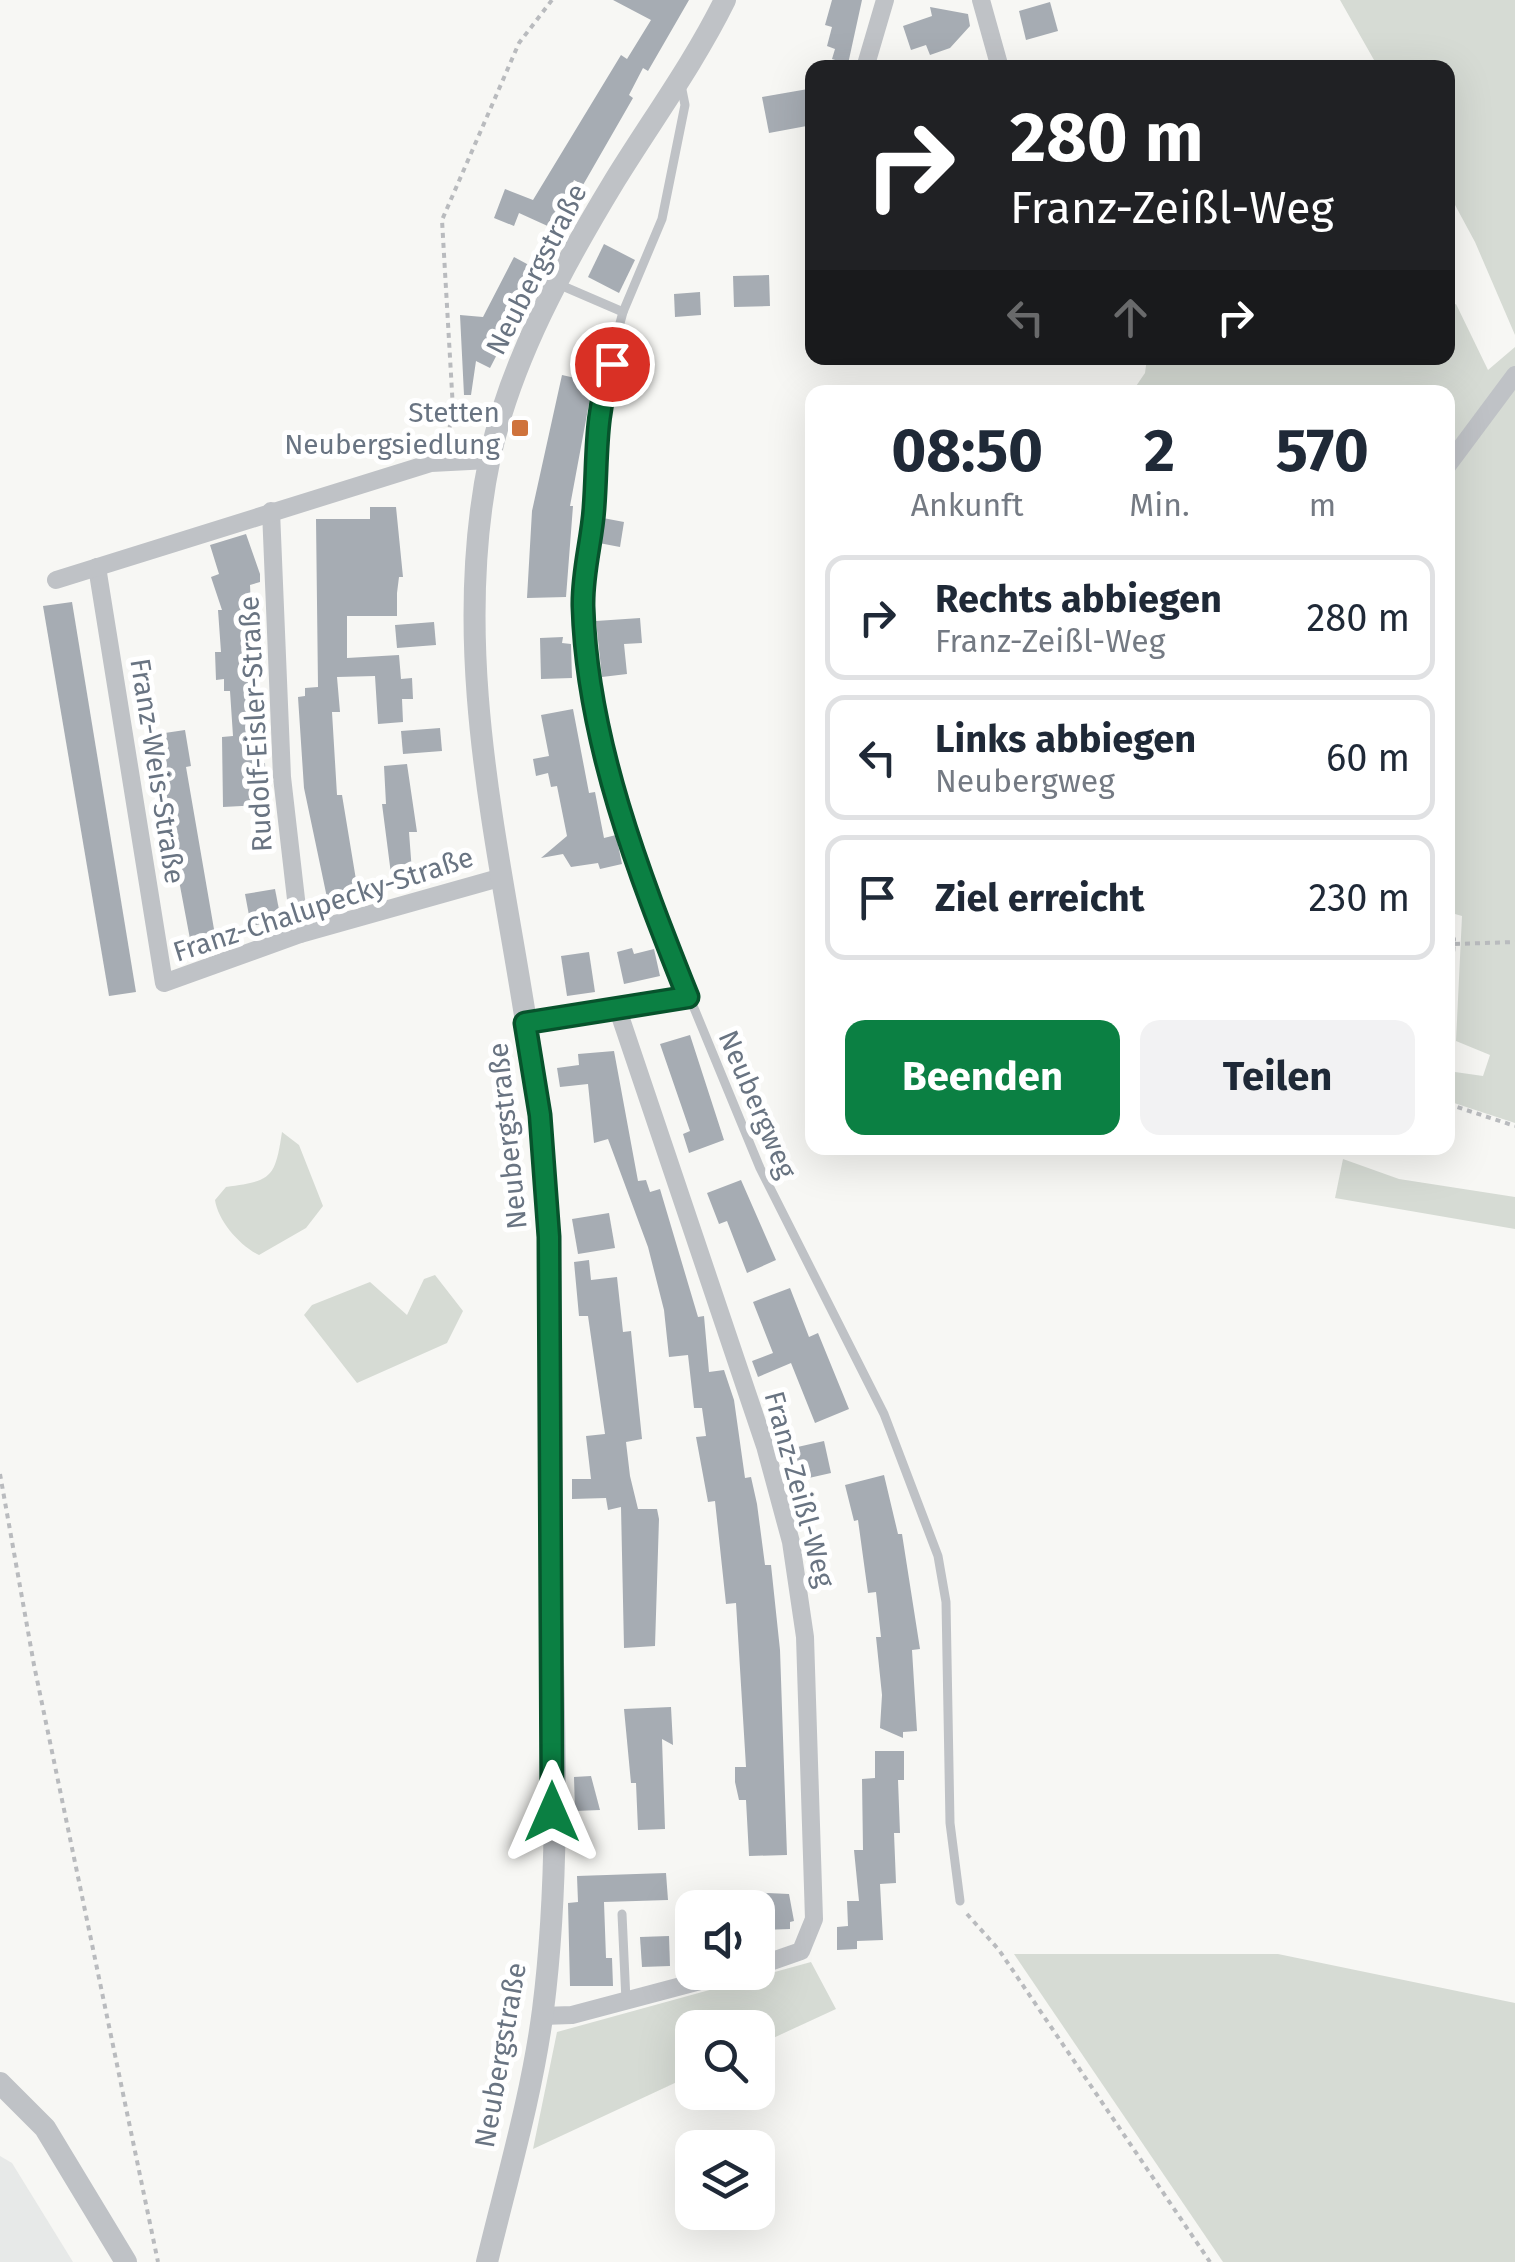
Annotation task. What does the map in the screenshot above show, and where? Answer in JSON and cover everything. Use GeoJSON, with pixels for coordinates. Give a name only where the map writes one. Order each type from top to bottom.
{"type":"FeatureCollection","features":[{"type":"Feature","properties":{"kind":"street","name":"Neubergstraße"},"geometry":{"type":"LineString","coordinates":[[487,2262],[542,2016],[552,1849],[549,1237],[540,1115],[499,878],[484,759],[478,644],[480,556],[490,460],[509,393],[558,284],[610,188],[679,81],[725,0]]}},
{"type":"Feature","properties":{"kind":"street"},"geometry":{"type":"LineString","coordinates":[[867,60],[885,0]]}},
{"type":"Feature","properties":{"kind":"street"},"geometry":{"type":"LineString","coordinates":[[981,0],[998,60]]}},
{"type":"Feature","properties":{"kind":"street"},"geometry":{"type":"LineString","coordinates":[[1455,456],[1515,375]]}},
{"type":"Feature","properties":{"kind":"street"},"geometry":{"type":"LineString","coordinates":[[56,580],[270,511],[447,460],[490,460]]}},
{"type":"Feature","properties":{"kind":"street","name":"Rudolf-Eisler-Straße"},"geometry":{"type":"LineString","coordinates":[[270,511],[282,777],[300,934]]}},
{"type":"Feature","properties":{"kind":"street","name":"Franz-Weis-Straße"},"geometry":{"type":"LineString","coordinates":[[97,567],[164,984]]}},
{"type":"Feature","properties":{"kind":"street","name":"Franz-Chalupecky-Straße"},"geometry":{"type":"LineString","coordinates":[[164,984],[300,934],[499,878]]}},
{"type":"Feature","properties":{"kind":"street"},"geometry":{"type":"LineString","coordinates":[[525,1023],[688,997]]}},
{"type":"Feature","properties":{"kind":"street","name":"Franz-Zeißl-Weg"},"geometry":{"type":"LineString","coordinates":[[618,1010],[765,1446],[800,1587],[814,1920],[801,1952],[775,1960]]}},
{"type":"Feature","properties":{"kind":"street"},"geometry":{"type":"LineString","coordinates":[[542,2016],[572,2016],[675,1988]]}},
{"type":"Feature","properties":{"kind":"street"},"geometry":{"type":"LineString","coordinates":[[0,2083],[45,2128],[126,2262]]}},
{"type":"Feature","properties":{"kind":"lane","name":"Neubergweg"},"geometry":{"type":"LineString","coordinates":[[679,81],[685,105],[662,219],[623,312],[596,418],[594,511],[583,604],[588,668],[642,880],[688,997],[768,1186],[884,1414],[938,1556],[946,1612],[951,1844],[960,1901]]}},
{"type":"Feature","properties":{"kind":"lane"},"geometry":{"type":"LineString","coordinates":[[558,284],[623,312]]}},
{"type":"Feature","properties":{"kind":"lane"},"geometry":{"type":"LineString","coordinates":[[622,1914],[626,2002]]}},
{"type":"Feature","properties":{"kind":"path"},"geometry":{"type":"LineString","coordinates":[[447,460],[445,436],[453,409],[442,220],[519,43],[552,0]]}},
{"type":"Feature","properties":{"kind":"path"},"geometry":{"type":"LineString","coordinates":[[1455,944],[1515,942]]}},
{"type":"Feature","properties":{"kind":"path"},"geometry":{"type":"LineString","coordinates":[[1455,1106],[1515,1126]]}},
{"type":"Feature","properties":{"kind":"path"},"geometry":{"type":"LineString","coordinates":[[0,1474],[34,1666],[158,2262]]}},
{"type":"Feature","properties":{"kind":"path"},"geometry":{"type":"LineString","coordinates":[[960,1901],[1210,2262]]}},
{"type":"Feature","properties":{"kind":"shaded area"},"geometry":{"type":"Polygon","coordinates":[[[1340,0],[1515,0],[1515,335],[1455,205],[1455,60],[1374,60],[1340,0]]]}},
{"type":"Feature","properties":{"kind":"shaded area"},"geometry":{"type":"Polygon","coordinates":[[[1455,304],[1488,370],[1515,347],[1515,1123],[1455,1103],[1455,1072],[1483,1076],[1490,1055],[1456,1041],[1462,916],[1455,914],[1455,385],[1137,385],[1146,365],[1455,365],[1455,304]]]}},
{"type":"Feature","properties":{"kind":"shaded area"},"geometry":{"type":"Polygon","coordinates":[[[282,1132],[299,1145],[323,1206],[306,1228],[259,1255],[231,1232],[215,1200],[226,1187],[253,1182],[269,1174],[277,1159],[282,1132]]]}},
{"type":"Feature","properties":{"kind":"shaded area"},"geometry":{"type":"Polygon","coordinates":[[[1343,1159],[1399,1179],[1515,1197],[1515,1229],[1335,1198],[1343,1159]]]}},
{"type":"Feature","properties":{"kind":"shaded area"},"geometry":{"type":"Polygon","coordinates":[[[435,1275],[463,1311],[447,1343],[357,1383],[304,1315],[312,1305],[370,1282],[407,1315],[424,1279],[435,1275]]]}},
{"type":"Feature","properties":{"kind":"shaded area"},"geometry":{"type":"Polygon","coordinates":[[[1014,1954],[1278,1954],[1515,2003],[1515,2262],[1223,2262],[1014,1954]]]}},
{"type":"Feature","properties":{"kind":"shaded area"},"geometry":{"type":"Polygon","coordinates":[[[811,1962],[836,2009],[775,2037],[775,2010],[675,2010],[675,2083],[533,2149],[557,2032],[709,1990],[775,1990],[775,1972],[811,1962]]]}},
{"type":"Feature","properties":{"kind":"shaded area"},"geometry":{"type":"Polygon","coordinates":[[[0,2156],[12,2163],[73,2262],[0,2262],[0,2156]]]}},
{"type":"Feature","properties":{"kind":"building"},"geometry":{"type":"Polygon","coordinates":[[[613,0],[689,0],[648,71],[643,68],[629,95],[633,98],[583,185],[574,180],[552,228],[519,213],[514,226],[494,218],[505,189],[533,200],[621,55],[627,59],[651,20],[613,0]]]}},
{"type":"Feature","properties":{"kind":"building"},"geometry":{"type":"Polygon","coordinates":[[[832,0],[862,0],[849,60],[832,59],[835,49],[827,46],[832,27],[825,25],[832,0]]]}},
{"type":"Feature","properties":{"kind":"building"},"geometry":{"type":"Polygon","coordinates":[[[1050,2],[1058,31],[1026,40],[1019,11],[1050,2]]]}},
{"type":"Feature","properties":{"kind":"building"},"geometry":{"type":"Polygon","coordinates":[[[930,7],[968,14],[970,26],[950,48],[930,55],[926,45],[911,50],[903,26],[932,16],[930,7]]]}},
{"type":"Feature","properties":{"kind":"building"},"geometry":{"type":"Polygon","coordinates":[[[805,90],[805,126],[769,133],[762,97],[805,90]]]}},
{"type":"Feature","properties":{"kind":"building"},"geometry":{"type":"Polygon","coordinates":[[[604,244],[635,260],[619,293],[588,277],[604,244]]]}},
{"type":"Feature","properties":{"kind":"building"},"geometry":{"type":"Polygon","coordinates":[[[514,257],[540,271],[490,368],[476,361],[471,395],[464,395],[460,315],[483,317],[514,257]]]}},
{"type":"Feature","properties":{"kind":"building"},"geometry":{"type":"Polygon","coordinates":[[[769,275],[770,306],[734,307],[733,276],[769,275]]]}},
{"type":"Feature","properties":{"kind":"building"},"geometry":{"type":"Polygon","coordinates":[[[700,292],[701,315],[675,317],[674,294],[700,292]]]}},
{"type":"Feature","properties":{"kind":"building"},"geometry":{"type":"Polygon","coordinates":[[[562,375],[593,382],[570,506],[566,597],[527,598],[532,511],[562,375]]]}},
{"type":"Feature","properties":{"kind":"building"},"geometry":{"type":"Polygon","coordinates":[[[370,507],[396,507],[403,577],[399,577],[397,616],[347,616],[347,658],[399,655],[401,679],[412,678],[413,699],[402,699],[403,722],[378,724],[375,676],[337,677],[340,712],[332,712],[337,795],[342,795],[360,904],[330,912],[304,788],[298,697],[305,696],[305,688],[318,687],[316,519],[370,519],[370,507]]]}},
{"type":"Feature","properties":{"kind":"building"},"geometry":{"type":"Polygon","coordinates":[[[603,518],[624,522],[620,547],[599,543],[603,518]]]}},
{"type":"Feature","properties":{"kind":"building"},"geometry":{"type":"Polygon","coordinates":[[[246,534],[260,574],[260,582],[250,585],[258,764],[265,763],[266,782],[260,782],[261,805],[223,807],[222,737],[233,736],[230,691],[224,691],[224,679],[216,680],[215,652],[221,652],[218,610],[222,610],[211,577],[219,574],[210,545],[246,534]]]}},
{"type":"Feature","properties":{"kind":"building"},"geometry":{"type":"Polygon","coordinates":[[[72,602],[136,992],[109,996],[43,606],[72,602]]]}},
{"type":"Feature","properties":{"kind":"building"},"geometry":{"type":"Polygon","coordinates":[[[640,618],[642,643],[624,644],[627,674],[602,677],[596,621],[640,618]]]}},
{"type":"Feature","properties":{"kind":"building"},"geometry":{"type":"Polygon","coordinates":[[[434,622],[436,645],[397,648],[395,625],[434,622]]]}},
{"type":"Feature","properties":{"kind":"building"},"geometry":{"type":"Polygon","coordinates":[[[563,637],[562,643],[571,644],[572,678],[541,679],[540,638],[563,637]]]}},
{"type":"Feature","properties":{"kind":"building"},"geometry":{"type":"Polygon","coordinates":[[[573,709],[589,793],[595,792],[604,838],[616,835],[622,864],[600,869],[598,863],[571,867],[563,854],[541,858],[567,836],[557,786],[551,787],[548,773],[536,776],[533,759],[549,756],[541,715],[573,709]]]}},
{"type":"Feature","properties":{"kind":"building"},"geometry":{"type":"Polygon","coordinates":[[[440,728],[442,751],[403,754],[401,731],[440,728]]]}},
{"type":"Feature","properties":{"kind":"building"},"geometry":{"type":"Polygon","coordinates":[[[185,730],[191,766],[186,767],[215,935],[190,939],[161,785],[166,784],[158,734],[185,730]]]}},
{"type":"Feature","properties":{"kind":"building"},"geometry":{"type":"Polygon","coordinates":[[[407,764],[417,832],[409,832],[412,872],[391,874],[382,804],[386,804],[384,766],[407,764]]]}},
{"type":"Feature","properties":{"kind":"building"},"geometry":{"type":"Polygon","coordinates":[[[275,889],[281,920],[251,926],[245,894],[275,889]]]}},
{"type":"Feature","properties":{"kind":"building"},"geometry":{"type":"Polygon","coordinates":[[[632,948],[634,954],[654,949],[660,976],[624,984],[617,952],[632,948]]]}},
{"type":"Feature","properties":{"kind":"building"},"geometry":{"type":"Polygon","coordinates":[[[589,952],[595,992],[567,996],[561,956],[589,952]]]}},
{"type":"Feature","properties":{"kind":"building"},"geometry":{"type":"Polygon","coordinates":[[[690,1035],[724,1140],[689,1153],[683,1134],[690,1131],[660,1044],[690,1035]]]}},
{"type":"Feature","properties":{"kind":"building"},"geometry":{"type":"Polygon","coordinates":[[[614,1051],[638,1181],[646,1180],[650,1192],[660,1189],[698,1317],[704,1316],[709,1372],[724,1370],[734,1400],[745,1478],[751,1477],[757,1504],[765,1565],[771,1565],[780,1650],[787,1855],[749,1856],[746,1800],[739,1800],[735,1782],[735,1767],[746,1767],[736,1603],[726,1604],[715,1501],[708,1502],[696,1437],[706,1436],[702,1408],[694,1408],[688,1355],[669,1357],[664,1310],[648,1247],[608,1139],[594,1143],[588,1084],[560,1087],[557,1068],[579,1065],[578,1054],[614,1051]]]}},
{"type":"Feature","properties":{"kind":"building"},"geometry":{"type":"Polygon","coordinates":[[[741,1180],[776,1260],[747,1273],[727,1221],[719,1224],[707,1193],[741,1180]]]}},
{"type":"Feature","properties":{"kind":"building"},"geometry":{"type":"Polygon","coordinates":[[[609,1213],[615,1248],[578,1254],[572,1219],[609,1213]]]}},
{"type":"Feature","properties":{"kind":"building"},"geometry":{"type":"Polygon","coordinates":[[[589,1260],[591,1280],[617,1277],[623,1332],[631,1331],[642,1439],[626,1442],[630,1476],[638,1509],[657,1509],[659,1519],[655,1646],[624,1648],[621,1507],[608,1510],[606,1498],[572,1499],[572,1479],[591,1479],[586,1436],[605,1434],[588,1316],[579,1316],[574,1262],[589,1260]]]}},
{"type":"Feature","properties":{"kind":"building"},"geometry":{"type":"Polygon","coordinates":[[[790,1288],[809,1337],[818,1333],[849,1409],[815,1423],[791,1363],[758,1377],[752,1361],[773,1353],[753,1302],[790,1288]]]}},
{"type":"Feature","properties":{"kind":"building"},"geometry":{"type":"Polygon","coordinates":[[[824,1441],[831,1473],[800,1480],[793,1448],[824,1441]]]}},
{"type":"Feature","properties":{"kind":"building"},"geometry":{"type":"Polygon","coordinates":[[[884,1475],[898,1534],[902,1534],[920,1649],[912,1650],[917,1731],[903,1732],[903,1738],[880,1728],[882,1695],[876,1637],[881,1637],[876,1592],[868,1593],[858,1520],[854,1521],[845,1485],[884,1475]]]}},
{"type":"Feature","properties":{"kind":"building"},"geometry":{"type":"Polygon","coordinates":[[[671,1707],[673,1745],[662,1739],[665,1829],[638,1830],[636,1783],[631,1783],[624,1709],[671,1707]]]}},
{"type":"Feature","properties":{"kind":"building"},"geometry":{"type":"Polygon","coordinates":[[[875,1751],[904,1751],[904,1780],[898,1780],[900,1833],[894,1833],[896,1883],[880,1884],[883,1940],[857,1941],[857,1949],[837,1950],[837,1927],[848,1926],[847,1901],[859,1901],[854,1850],[863,1850],[862,1779],[875,1778],[875,1751]]]}},
{"type":"Feature","properties":{"kind":"building"},"geometry":{"type":"Polygon","coordinates":[[[591,1776],[600,1810],[575,1811],[574,1777],[591,1776]]]}},
{"type":"Feature","properties":{"kind":"building"},"geometry":{"type":"Polygon","coordinates":[[[666,1873],[668,1900],[604,1902],[606,1958],[612,1958],[613,1986],[570,1986],[568,1903],[578,1902],[577,1876],[666,1873]]]}},
{"type":"Feature","properties":{"kind":"building"},"geometry":{"type":"Polygon","coordinates":[[[775,1893],[789,1894],[794,1921],[790,1922],[790,1929],[775,1930],[775,1893]]]}},
{"type":"Feature","properties":{"kind":"building"},"geometry":{"type":"Polygon","coordinates":[[[669,1936],[670,1966],[642,1967],[640,1937],[669,1936]]]}},
{"type":"Feature","properties":{"kind":"place","name":"Stetten Neubergsiedlung"},"geometry":{"type":"Point","coordinates":[520,428]}},
{"type":"Feature","properties":{"kind":"route"},"geometry":{"type":"LineString","coordinates":[[552,1812],[549,1237],[540,1115],[525,1023],[688,997],[642,880],[588,668],[583,604],[594,511],[596,418],[612,364]]}}]}
